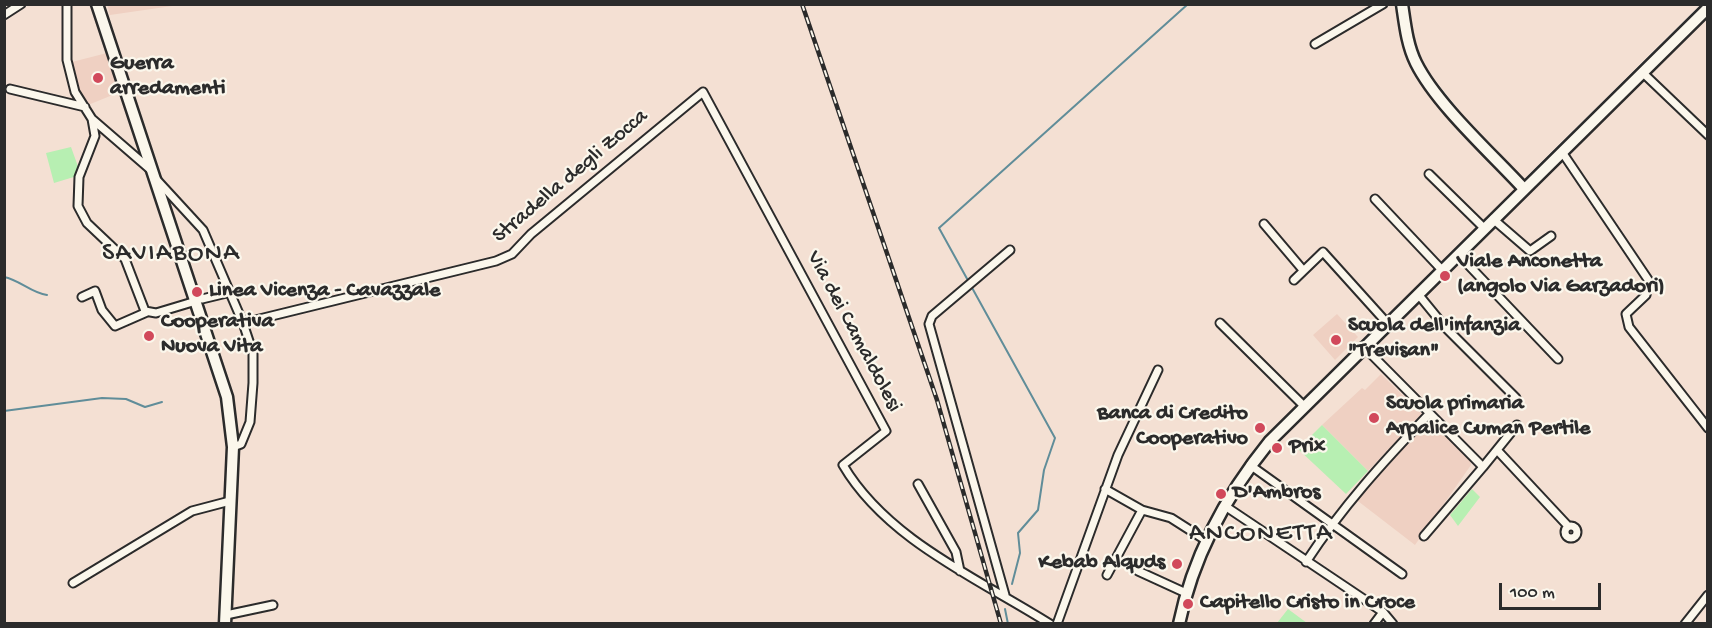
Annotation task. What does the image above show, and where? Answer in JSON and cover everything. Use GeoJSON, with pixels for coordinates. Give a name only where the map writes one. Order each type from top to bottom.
{"type":"FeatureCollection","features":[{"type":"Feature","properties":{"kind":"main road"},"geometry":{"type":"LineString","coordinates":[[98,4],[199,300],[227,397],[232,447],[226,619]]}},
{"type":"Feature","properties":{"kind":"main road"},"geometry":{"type":"LineString","coordinates":[[1402,4],[1406,31],[1416,64],[1442,99],[1524,189]]}},
{"type":"Feature","properties":{"kind":"main road"},"geometry":{"type":"LineString","coordinates":[[1179,624],[1186,593],[1207,541],[1250,465],[1304,406],[1387,322],[1458,255],[1707,8]]}},
{"type":"Feature","properties":{"kind":"street"},"geometry":{"type":"LineString","coordinates":[[4,15],[21,4]]}},
{"type":"Feature","properties":{"kind":"street"},"geometry":{"type":"LineString","coordinates":[[67,4],[66,60],[75,92],[92,119],[155,175],[203,230],[243,323],[253,353],[250,422],[241,444],[232,447]]}},
{"type":"Feature","properties":{"kind":"street"},"geometry":{"type":"LineString","coordinates":[[1315,44],[1383,4]]}},
{"type":"Feature","properties":{"kind":"street"},"geometry":{"type":"LineString","coordinates":[[1642,72],[1707,135]]}},
{"type":"Feature","properties":{"kind":"street"},"geometry":{"type":"LineString","coordinates":[[10,89],[85,107]]}},
{"type":"Feature","properties":{"kind":"street","name":"Via dei Camaldolesi"},"geometry":{"type":"LineString","coordinates":[[703,92],[886,431],[843,465],[852,481],[885,517],[960,572],[1050,624]]}},
{"type":"Feature","properties":{"kind":"street","name":"Stradella degli Zocca"},"geometry":{"type":"LineString","coordinates":[[243,323],[504,258],[703,92]]}},
{"type":"Feature","properties":{"kind":"street"},"geometry":{"type":"LineString","coordinates":[[92,119],[95,136],[79,177],[78,206],[87,223],[122,253],[130,268],[141,305],[147,312]]}},
{"type":"Feature","properties":{"kind":"street"},"geometry":{"type":"LineString","coordinates":[[1562,152],[1647,275],[1649,289],[1646,295],[1626,314],[1629,327],[1707,428]]}},
{"type":"Feature","properties":{"kind":"street"},"geometry":{"type":"LineString","coordinates":[[1429,174],[1484,228]]}},
{"type":"Feature","properties":{"kind":"street"},"geometry":{"type":"LineString","coordinates":[[1375,199],[1442,270]]}},
{"type":"Feature","properties":{"kind":"street"},"geometry":{"type":"LineString","coordinates":[[1493,219],[1530,251],[1551,236]]}},
{"type":"Feature","properties":{"kind":"street"},"geometry":{"type":"LineString","coordinates":[[1264,224],[1303,270]]}},
{"type":"Feature","properties":{"kind":"street"},"geometry":{"type":"LineString","coordinates":[[1005,596],[929,324],[932,316],[1010,250]]}},
{"type":"Feature","properties":{"kind":"street"},"geometry":{"type":"LineString","coordinates":[[1294,280],[1323,252],[1387,322]]}},
{"type":"Feature","properties":{"kind":"street"},"geometry":{"type":"LineString","coordinates":[[1458,255],[1558,359]]}},
{"type":"Feature","properties":{"kind":"street"},"geometry":{"type":"LineString","coordinates":[[82,297],[95,291],[102,310],[114,326],[147,312],[156,313],[231,292]]}},
{"type":"Feature","properties":{"kind":"street"},"geometry":{"type":"LineString","coordinates":[[1418,294],[1445,327],[1516,399]]}},
{"type":"Feature","properties":{"kind":"street"},"geometry":{"type":"LineString","coordinates":[[1220,323],[1304,406]]}},
{"type":"Feature","properties":{"kind":"street"},"geometry":{"type":"LineString","coordinates":[[1363,346],[1482,467]]}},
{"type":"Feature","properties":{"kind":"street"},"geometry":{"type":"LineString","coordinates":[[1057,624],[1118,455],[1158,370]]}},
{"type":"Feature","properties":{"kind":"street"},"geometry":{"type":"LineString","coordinates":[[1306,562],[1331,524],[1360,487],[1429,414]]}},
{"type":"Feature","properties":{"kind":"street"},"geometry":{"type":"LineString","coordinates":[[1424,536],[1517,425]]}},
{"type":"Feature","properties":{"kind":"street"},"geometry":{"type":"LineString","coordinates":[[1497,450],[1568,526]]}},
{"type":"Feature","properties":{"kind":"street"},"geometry":{"type":"LineString","coordinates":[[1250,465],[1402,574]]}},
{"type":"Feature","properties":{"kind":"street"},"geometry":{"type":"LineString","coordinates":[[918,484],[956,552],[960,572]]}},
{"type":"Feature","properties":{"kind":"street"},"geometry":{"type":"LineString","coordinates":[[1105,489],[1142,510],[1172,518],[1207,541]]}},
{"type":"Feature","properties":{"kind":"street"},"geometry":{"type":"LineString","coordinates":[[74,583],[192,511],[230,501]]}},
{"type":"Feature","properties":{"kind":"street"},"geometry":{"type":"LineString","coordinates":[[1225,506],[1383,612],[1393,624]]}},
{"type":"Feature","properties":{"kind":"street"},"geometry":{"type":"LineString","coordinates":[[1107,575],[1142,510]]}},
{"type":"Feature","properties":{"kind":"street"},"geometry":{"type":"LineString","coordinates":[[1138,571],[1186,593]]}},
{"type":"Feature","properties":{"kind":"street"},"geometry":{"type":"LineString","coordinates":[[1685,624],[1707,595]]}},
{"type":"Feature","properties":{"kind":"street"},"geometry":{"type":"LineString","coordinates":[[226,619],[273,605]]}},
{"type":"Feature","properties":{"kind":"street"},"geometry":{"type":"LineString","coordinates":[[1374,624],[1383,612]]}},
{"type":"Feature","properties":{"kind":"shaded area"},"geometry":{"type":"Polygon","coordinates":[[[107,4],[179,4],[179,5],[110,15],[107,4]]]}},
{"type":"Feature","properties":{"kind":"shaded area"},"geometry":{"type":"Polygon","coordinates":[[[107,53],[120,92],[88,105],[75,83],[68,63],[107,53]]]}},
{"type":"Feature","properties":{"kind":"shaded area","name":"Scuola dell'infanzia \"Trevisan\""},"geometry":{"type":"Polygon","coordinates":[[[1337,314],[1358,337],[1335,360],[1313,335],[1337,314]]]}},
{"type":"Feature","properties":{"kind":"shaded area","name":"Scuola primaria Arpalice Cuman Pertile"},"geometry":{"type":"Polygon","coordinates":[[[1381,374],[1422,414],[1368,471],[1322,425],[1362,388],[1365,390],[1381,374]]]}},
{"type":"Feature","properties":{"kind":"shaded area"},"geometry":{"type":"Polygon","coordinates":[[[1428,420],[1431,420],[1470,456],[1471,465],[1415,545],[1354,498],[1428,420]]]}},
{"type":"Feature","properties":{"kind":"green space"},"geometry":{"type":"Polygon","coordinates":[[[71,147],[80,172],[77,176],[54,183],[46,153],[71,147]]]}},
{"type":"Feature","properties":{"kind":"green space"},"geometry":{"type":"Polygon","coordinates":[[[1322,425],[1368,471],[1346,494],[1298,449],[1322,425]]]}},
{"type":"Feature","properties":{"kind":"green space"},"geometry":{"type":"Polygon","coordinates":[[[1472,489],[1480,497],[1458,526],[1450,515],[1472,489]]]}},
{"type":"Feature","properties":{"kind":"green space"},"geometry":{"type":"Polygon","coordinates":[[[1288,609],[1307,623],[1277,623],[1288,609]]]}},
{"type":"Feature","properties":{"kind":"waterway"},"geometry":{"type":"LineString","coordinates":[[1012,584],[1020,553],[1018,533],[1038,510],[1044,470],[1055,438],[939,228],[1188,4]]}},
{"type":"Feature","properties":{"kind":"waterway"},"geometry":{"type":"LineString","coordinates":[[1522,183],[1703,4]]}},
{"type":"Feature","properties":{"kind":"waterway"},"geometry":{"type":"LineString","coordinates":[[1428,74],[1470,126]]}},
{"type":"Feature","properties":{"kind":"waterway"},"geometry":{"type":"LineString","coordinates":[[4,277],[47,295]]}},
{"type":"Feature","properties":{"kind":"waterway"},"geometry":{"type":"LineString","coordinates":[[4,411],[102,398],[126,399],[145,407],[162,402]]}},
{"type":"Feature","properties":{"kind":"waterway"},"geometry":{"type":"LineString","coordinates":[[1005,609],[1008,624]]}},
{"type":"Feature","properties":{"kind":"railway"},"geometry":{"type":"LineString","coordinates":[[802,4],[937,400],[1001,624]]}},
{"type":"Feature","properties":{"kind":"place","name":"Guerra arredamenti"},"geometry":{"type":"Point","coordinates":[98,78]}},
{"type":"Feature","properties":{"kind":"place","name":"Viale Anconetta (angolo Via Garzadori)"},"geometry":{"type":"Point","coordinates":[1445,276]}},
{"type":"Feature","properties":{"kind":"place","name":"Linea Vicenza - Cavazzale"},"geometry":{"type":"Point","coordinates":[197,292]}},
{"type":"Feature","properties":{"kind":"place","name":"Cooperativa Nuova Vita"},"geometry":{"type":"Point","coordinates":[149,336]}},
{"type":"Feature","properties":{"kind":"place","name":"Scuola dell'infanzia \"Trevisan\""},"geometry":{"type":"Point","coordinates":[1336,340]}},
{"type":"Feature","properties":{"kind":"place","name":"Scuola primaria Arpalice Cuman Pertile"},"geometry":{"type":"Point","coordinates":[1374,418]}},
{"type":"Feature","properties":{"kind":"place","name":"Banca di Credito Cooperativo"},"geometry":{"type":"Point","coordinates":[1260,428]}},
{"type":"Feature","properties":{"kind":"place","name":"Prix"},"geometry":{"type":"Point","coordinates":[1277,448]}},
{"type":"Feature","properties":{"kind":"place","name":"D'Ambros"},"geometry":{"type":"Point","coordinates":[1221,494]}},
{"type":"Feature","properties":{"kind":"place","name":"Kebab Alquds"},"geometry":{"type":"Point","coordinates":[1177,564]}},
{"type":"Feature","properties":{"kind":"place","name":"Capitello Cristo in Croce"},"geometry":{"type":"Point","coordinates":[1188,604]}},
{"type":"Feature","properties":{"kind":"district","name":"SAVIABONA"},"geometry":{"type":"Point","coordinates":[171,255]}},
{"type":"Feature","properties":{"kind":"district","name":"ANCONETTA"},"geometry":{"type":"Point","coordinates":[1261,535]}}]}
